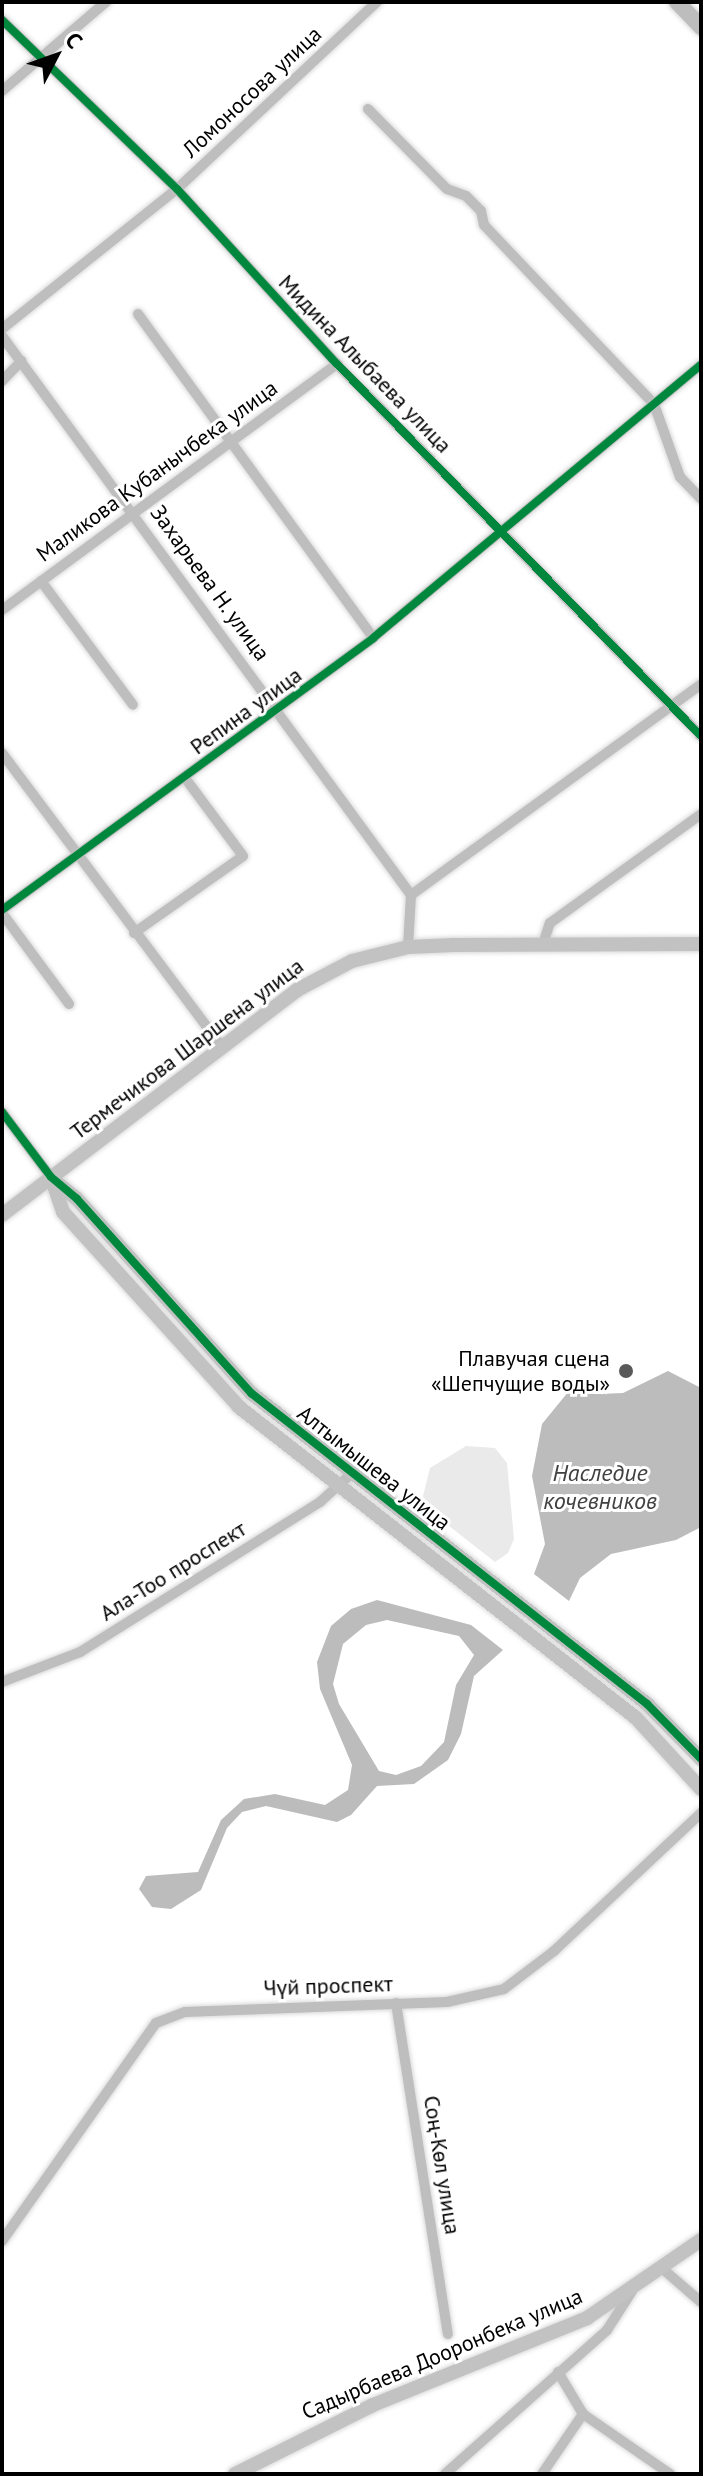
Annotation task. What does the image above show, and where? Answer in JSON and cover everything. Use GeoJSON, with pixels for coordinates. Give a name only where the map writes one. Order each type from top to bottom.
{"type":"FeatureCollection","features":[{"type":"Feature","properties":{"kind":"main road"},"geometry":{"type":"LineString","coordinates":[[677,2],[701,27]]}},
{"type":"Feature","properties":{"kind":"street"},"geometry":{"type":"LineString","coordinates":[[2,91],[45,58],[106,2]]}},
{"type":"Feature","properties":{"kind":"street","name":"Ломоносова улица"},"geometry":{"type":"LineString","coordinates":[[2,329],[177,189],[377,2]]}},
{"type":"Feature","properties":{"kind":"street","name":"Мидина Алыбаева улица"},"geometry":{"type":"LineString","coordinates":[[2,20],[45,58],[177,189],[337,364],[701,736]]}},
{"type":"Feature","properties":{"kind":"street"},"geometry":{"type":"LineString","coordinates":[[368,109],[447,189],[466,196],[481,211],[484,225],[654,404],[680,477],[701,499]]}},
{"type":"Feature","properties":{"kind":"street"},"geometry":{"type":"LineString","coordinates":[[138,314],[373,638]]}},
{"type":"Feature","properties":{"kind":"street","name":"Захарьева Н. улица"},"geometry":{"type":"LineString","coordinates":[[2,336],[279,710],[411,895]]}},
{"type":"Feature","properties":{"kind":"street"},"geometry":{"type":"LineString","coordinates":[[2,381],[21,361]]}},
{"type":"Feature","properties":{"kind":"street","name":"Маликова Кубанычбека улица"},"geometry":{"type":"LineString","coordinates":[[2,610],[337,364]]}},
{"type":"Feature","properties":{"kind":"street","name":"Репина улица"},"geometry":{"type":"LineString","coordinates":[[2,912],[373,638],[701,365]]}},
{"type":"Feature","properties":{"kind":"street"},"geometry":{"type":"LineString","coordinates":[[41,581],[133,705]]}},
{"type":"Feature","properties":{"kind":"street"},"geometry":{"type":"LineString","coordinates":[[408,947],[411,895],[675,707],[701,684]]}},
{"type":"Feature","properties":{"kind":"street"},"geometry":{"type":"LineString","coordinates":[[2,753],[222,1047]]}},
{"type":"Feature","properties":{"kind":"street"},"geometry":{"type":"LineString","coordinates":[[134,933],[243,856],[185,778]]}},
{"type":"Feature","properties":{"kind":"street"},"geometry":{"type":"LineString","coordinates":[[543,944],[550,923],[701,814]]}},
{"type":"Feature","properties":{"kind":"street"},"geometry":{"type":"LineString","coordinates":[[2,912],[69,1004]]}},
{"type":"Feature","properties":{"kind":"street","name":"Термечикова Шаршена улица"},"geometry":{"type":"LineString","coordinates":[[2,1215],[222,1047],[325,974],[408,947],[701,944]]}},
{"type":"Feature","properties":{"kind":"street"},"geometry":{"type":"LineString","coordinates":[[2,1112],[51,1177]]}},
{"type":"Feature","properties":{"kind":"street","name":"Алтымышева улица"},"geometry":{"type":"LineString","coordinates":[[51,1177],[77,1199],[229,1372],[352,1473],[647,1704],[701,1759]]}},
{"type":"Feature","properties":{"kind":"street","name":"Алтымышева улица"},"geometry":{"type":"LineString","coordinates":[[51,1177],[63,1212],[196,1364],[339,1488],[636,1718],[701,1789]]}},
{"type":"Feature","properties":{"kind":"street","name":"Ала-Тоо проспект"},"geometry":{"type":"LineString","coordinates":[[2,1682],[80,1652],[339,1488],[352,1473]]}},
{"type":"Feature","properties":{"kind":"street","name":"Чүй проспект"},"geometry":{"type":"LineString","coordinates":[[2,2241],[156,2023],[185,2012],[467,2000],[520,1980],[701,1813]]}},
{"type":"Feature","properties":{"kind":"street","name":"Соң-Көл улица"},"geometry":{"type":"LineString","coordinates":[[396,2003],[448,2334]]}},
{"type":"Feature","properties":{"kind":"street","name":"Садырбаева Дооронбека улица"},"geometry":{"type":"LineString","coordinates":[[235,2474],[373,2405],[587,2318],[664,2270],[701,2240]]}},
{"type":"Feature","properties":{"kind":"street"},"geometry":{"type":"LineString","coordinates":[[664,2270],[701,2302]]}},
{"type":"Feature","properties":{"kind":"street"},"geometry":{"type":"LineString","coordinates":[[445,2474],[607,2330],[632,2291]]}},
{"type":"Feature","properties":{"kind":"street"},"geometry":{"type":"LineString","coordinates":[[558,2372],[583,2414],[670,2474]]}},
{"type":"Feature","properties":{"kind":"street"},"geometry":{"type":"LineString","coordinates":[[542,2474],[583,2414]]}},
{"type":"Feature","properties":{"kind":"shaded area"},"geometry":{"type":"Polygon","coordinates":[[[466,1446],[495,1448],[507,1463],[514,1539],[508,1553],[495,1562],[430,1511],[423,1496],[430,1468],[466,1446]]]}},
{"type":"Feature","properties":{"kind":"water","name":"Наследие кочевников"},"geometry":{"type":"Polygon","coordinates":[[[668,1371],[701,1388],[701,1527],[676,1540],[611,1554],[580,1578],[569,1601],[534,1574],[545,1544],[532,1476],[542,1424],[573,1386],[598,1394],[623,1393],[668,1371]]]}},
{"type":"Feature","properties":{"kind":"water"},"geometry":{"type":"Polygon","coordinates":[[[377,1600],[471,1625],[503,1650],[474,1676],[461,1734],[448,1760],[414,1784],[377,1786],[351,1815],[337,1822],[266,1806],[242,1812],[227,1828],[201,1890],[171,1909],[152,1907],[139,1889],[146,1876],[198,1872],[221,1820],[244,1799],[275,1794],[325,1805],[348,1790],[352,1765],[320,1689],[317,1662],[331,1626],[351,1609],[377,1600]],[[387,1620],[366,1625],[343,1644],[333,1684],[339,1704],[379,1771],[396,1775],[421,1766],[444,1742],[456,1685],[474,1655],[459,1636],[387,1620]]]}},
{"type":"Feature","properties":{"kind":"cycle path"},"geometry":{"type":"LineString","coordinates":[[2,20],[177,189],[337,364],[701,736]]}},
{"type":"Feature","properties":{"kind":"cycle path"},"geometry":{"type":"LineString","coordinates":[[2,910],[373,638],[701,365]]}},
{"type":"Feature","properties":{"kind":"cycle path"},"geometry":{"type":"LineString","coordinates":[[2,1112],[51,1177],[77,1199],[251,1393],[647,1704],[701,1759]]}},
{"type":"Feature","properties":{"kind":"place","name":"Плавучая сцена «Шепчущие воды»"},"geometry":{"type":"Point","coordinates":[626,1371]}}]}
